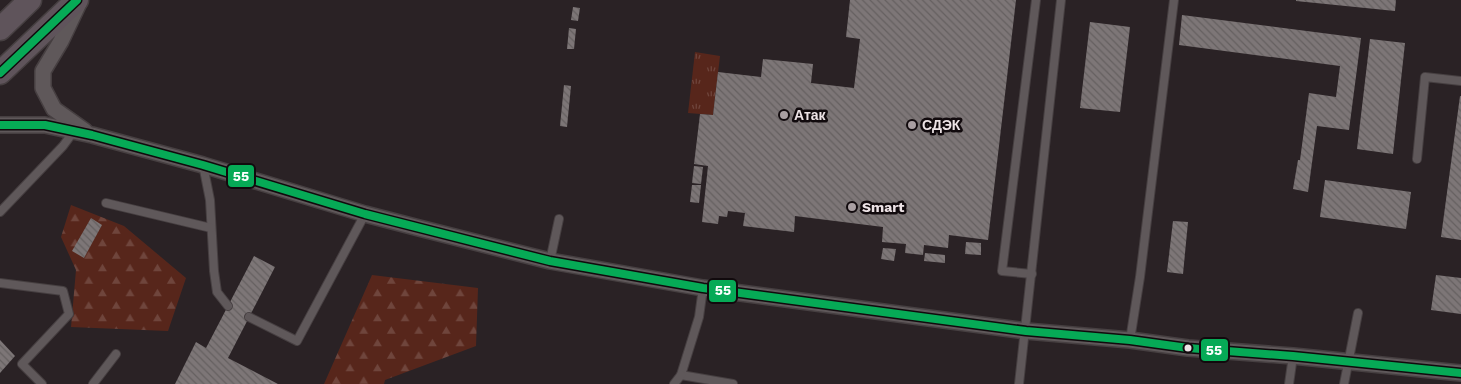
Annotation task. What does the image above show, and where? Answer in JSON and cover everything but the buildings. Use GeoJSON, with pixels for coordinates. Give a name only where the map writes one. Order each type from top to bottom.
{"type":"FeatureCollection","features":[{"type":"Feature","properties":{"kind":"main road"},"geometry":{"type":"LineString","coordinates":[[0,29],[30,0]]}},
{"type":"Feature","properties":{"kind":"main road"},"geometry":{"type":"LineString","coordinates":[[0,73],[78,0]]}},
{"type":"Feature","properties":{"kind":"street"},"geometry":{"type":"LineString","coordinates":[[78,0],[61,41],[43,71],[44,88],[54,109],[92,136]]}},
{"type":"Feature","properties":{"kind":"street"},"geometry":{"type":"LineString","coordinates":[[0,124],[45,125],[74,131],[204,165],[365,214],[550,261],[703,288],[1026,331],[1461,373]]}},
{"type":"Feature","properties":{"kind":"lane"},"geometry":{"type":"LineString","coordinates":[[1032,274],[1002,272],[1036,0]]}},
{"type":"Feature","properties":{"kind":"lane"},"geometry":{"type":"LineString","coordinates":[[1019,384],[1061,0]]}},
{"type":"Feature","properties":{"kind":"lane"},"geometry":{"type":"LineString","coordinates":[[1130,340],[1140,277],[1174,0]]}},
{"type":"Feature","properties":{"kind":"lane"},"geometry":{"type":"LineString","coordinates":[[1417,159],[1425,77],[1461,81]]}},
{"type":"Feature","properties":{"kind":"lane"},"geometry":{"type":"LineString","coordinates":[[0,212],[63,146],[74,131]]}},
{"type":"Feature","properties":{"kind":"lane"},"geometry":{"type":"LineString","coordinates":[[204,165],[210,200],[217,292],[228,306]]}},
{"type":"Feature","properties":{"kind":"lane"},"geometry":{"type":"LineString","coordinates":[[106,202],[211,228]]}},
{"type":"Feature","properties":{"kind":"lane"},"geometry":{"type":"LineString","coordinates":[[249,317],[297,341],[365,214]]}},
{"type":"Feature","properties":{"kind":"lane"},"geometry":{"type":"LineString","coordinates":[[550,261],[559,219]]}},
{"type":"Feature","properties":{"kind":"lane"},"geometry":{"type":"LineString","coordinates":[[0,283],[63,291],[69,314],[22,364],[42,384]]}},
{"type":"Feature","properties":{"kind":"lane"},"geometry":{"type":"LineString","coordinates":[[674,384],[681,375],[699,317],[703,288]]}},
{"type":"Feature","properties":{"kind":"lane"},"geometry":{"type":"LineString","coordinates":[[1344,384],[1358,313]]}},
{"type":"Feature","properties":{"kind":"lane"},"geometry":{"type":"LineString","coordinates":[[93,384],[116,354]]}},
{"type":"Feature","properties":{"kind":"lane"},"geometry":{"type":"LineString","coordinates":[[1288,384],[1293,356]]}},
{"type":"Feature","properties":{"kind":"lane"},"geometry":{"type":"LineString","coordinates":[[681,375],[733,384]]}},
{"type":"Feature","properties":{"kind":"green space"},"geometry":{"type":"Polygon","coordinates":[[[695,52],[720,56],[713,115],[688,113],[695,52]]]}},
{"type":"Feature","properties":{"kind":"green space"},"geometry":{"type":"Polygon","coordinates":[[[71,205],[124,226],[186,278],[168,331],[71,327],[76,270],[61,237],[71,205]]]}},
{"type":"Feature","properties":{"kind":"green space"},"geometry":{"type":"Polygon","coordinates":[[[372,275],[478,288],[476,346],[385,380],[384,384],[324,384],[372,275]]]}},
{"type":"Feature","properties":{"kind":"transit line","name":"55"},"geometry":{"type":"LineString","coordinates":[[0,73],[77,0]]}},
{"type":"Feature","properties":{"kind":"transit line","name":"55"},"geometry":{"type":"LineString","coordinates":[[0,125],[45,125],[92,135],[203,165],[365,214],[550,261],[703,288],[1026,331],[1461,373]]}},
{"type":"Feature","properties":{"kind":"place","name":"Атак"},"geometry":{"type":"Point","coordinates":[784,115]}},
{"type":"Feature","properties":{"kind":"place","name":"СДЭК"},"geometry":{"type":"Point","coordinates":[912,125]}},
{"type":"Feature","properties":{"kind":"place","name":"Smart"},"geometry":{"type":"Point","coordinates":[852,207]}}]}
